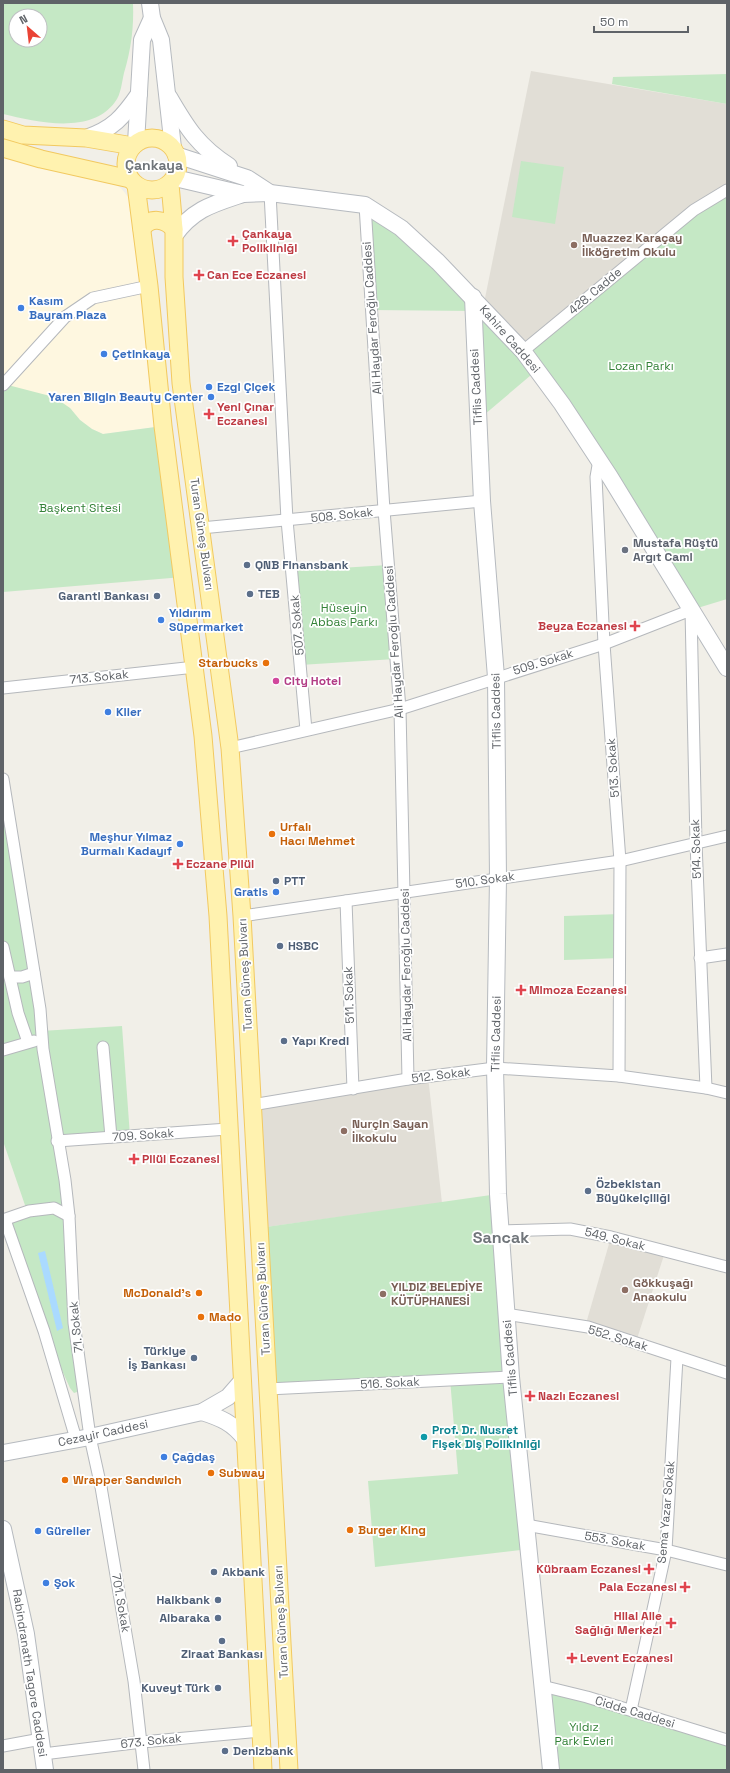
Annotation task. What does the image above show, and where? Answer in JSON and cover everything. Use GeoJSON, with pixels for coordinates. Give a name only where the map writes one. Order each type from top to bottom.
{"type":"FeatureCollection","features":[{"type":"Feature","properties":{"kind":"main road"},"geometry":{"type":"LineString","coordinates":[[3,129],[23,135],[86,138],[135,144]]}},
{"type":"Feature","properties":{"kind":"main road"},"geometry":{"type":"LineString","coordinates":[[3,148],[133,182],[144,189],[153,190],[162,188],[172,181],[178,162],[175,151],[167,142],[151,138],[143,139],[135,144],[127,156],[126,164],[126,172],[133,182]]}},
{"type":"Feature","properties":{"kind":"main road","name":"Turan Güneş Bulvarı"},"geometry":{"type":"LineString","coordinates":[[172,181],[175,285],[181,383],[230,748],[242,916],[289,1770]]}},
{"type":"Feature","properties":{"kind":"main road","name":"Turan Güneş Bulvarı"},"geometry":{"type":"LineString","coordinates":[[133,182],[142,229],[163,426],[203,736],[218,916],[228,1129],[263,1770]]}},
{"type":"Feature","properties":{"kind":"main road"},"geometry":{"type":"LineString","coordinates":[[142,229],[151,221],[161,220],[168,223],[174,232]]}},
{"type":"Feature","properties":{"kind":"street"},"geometry":{"type":"LineString","coordinates":[[151,11],[161,40],[166,91],[175,151],[245,186]]}},
{"type":"Feature","properties":{"kind":"street"},"geometry":{"type":"LineString","coordinates":[[135,144],[140,92],[142,40],[151,11]]}},
{"type":"Feature","properties":{"kind":"street"},"geometry":{"type":"LineString","coordinates":[[166,91],[195,138],[245,186]]}},
{"type":"Feature","properties":{"kind":"street"},"geometry":{"type":"LineString","coordinates":[[86,138],[111,127],[125,114],[140,92]]}},
{"type":"Feature","properties":{"kind":"street"},"geometry":{"type":"LineString","coordinates":[[172,181],[245,186]]}},
{"type":"Feature","properties":{"kind":"street"},"geometry":{"type":"LineString","coordinates":[[174,232],[199,210],[245,186]]}},
{"type":"Feature","properties":{"kind":"street","name":"Kahire Caddesi"},"geometry":{"type":"LineString","coordinates":[[245,186],[270,193],[365,205],[401,228],[473,297],[523,351],[562,404],[599,460],[727,668]]}},
{"type":"Feature","properties":{"kind":"street","name":"428. Cadde"},"geometry":{"type":"LineString","coordinates":[[523,351],[694,210],[727,190]]}},
{"type":"Feature","properties":{"kind":"street","name":"507. Sokak"},"geometry":{"type":"LineString","coordinates":[[270,193],[287,520],[306,730]]}},
{"type":"Feature","properties":{"kind":"street","name":"Ali Haydar Feroğlu Caddesi"},"geometry":{"type":"LineString","coordinates":[[365,205],[384,510],[400,708],[408,1079]]}},
{"type":"Feature","properties":{"kind":"street"},"geometry":{"type":"LineString","coordinates":[[3,385],[65,317],[93,298],[149,286]]}},
{"type":"Feature","properties":{"kind":"street","name":"Tiflis Caddesi"},"geometry":{"type":"LineString","coordinates":[[473,297],[482,501],[496,677],[498,878],[495,1068],[498,1194],[511,1376],[551,1770]]}},
{"type":"Feature","properties":{"kind":"street","name":"513. Sokak"},"geometry":{"type":"LineString","coordinates":[[599,460],[596,477],[604,644],[620,861],[619,1076]]}},
{"type":"Feature","properties":{"kind":"street","name":"508. Sokak"},"geometry":{"type":"LineString","coordinates":[[201,528],[482,501]]}},
{"type":"Feature","properties":{"kind":"street","name":"509. Sokak"},"geometry":{"type":"LineString","coordinates":[[230,748],[400,708],[604,644],[691,610]]}},
{"type":"Feature","properties":{"kind":"street","name":"514. Sokak"},"geometry":{"type":"LineString","coordinates":[[691,610],[696,843],[706,1088]]}},
{"type":"Feature","properties":{"kind":"street","name":"713. Sokak"},"geometry":{"type":"LineString","coordinates":[[3,688],[195,667]]}},
{"type":"Feature","properties":{"kind":"street","name":"71. Sokak"},"geometry":{"type":"LineString","coordinates":[[3,779],[34,973],[57,1141],[65,1180],[69,1216],[74,1323],[83,1438]]}},
{"type":"Feature","properties":{"kind":"street","name":"510. Sokak"},"geometry":{"type":"LineString","coordinates":[[242,916],[620,861],[727,836]]}},
{"type":"Feature","properties":{"kind":"street","name":"511. Sokak"},"geometry":{"type":"LineString","coordinates":[[346,900],[353,1088]]}},
{"type":"Feature","properties":{"kind":"street"},"geometry":{"type":"LineString","coordinates":[[3,947],[18,1013],[28,1042]]}},
{"type":"Feature","properties":{"kind":"street"},"geometry":{"type":"LineString","coordinates":[[700,958],[727,954]]}},
{"type":"Feature","properties":{"kind":"street"},"geometry":{"type":"LineString","coordinates":[[10,977],[22,977],[34,973]]}},
{"type":"Feature","properties":{"kind":"street"},"geometry":{"type":"LineString","coordinates":[[3,1050],[42,1038]]}},
{"type":"Feature","properties":{"kind":"street"},"geometry":{"type":"LineString","coordinates":[[103,1047],[111,1137]]}},
{"type":"Feature","properties":{"kind":"street","name":"512. Sokak"},"geometry":{"type":"LineString","coordinates":[[252,1105],[408,1079],[495,1068],[619,1076],[706,1088],[727,1093]]}},
{"type":"Feature","properties":{"kind":"street","name":"709. Sokak"},"geometry":{"type":"LineString","coordinates":[[57,1141],[228,1129]]}},
{"type":"Feature","properties":{"kind":"street"},"geometry":{"type":"LineString","coordinates":[[69,1216],[54,1208],[29,1211],[4,1220],[83,1438]]}},
{"type":"Feature","properties":{"kind":"street","name":"549. Sokak"},"geometry":{"type":"LineString","coordinates":[[500,1231],[570,1229],[611,1237],[727,1268]]}},
{"type":"Feature","properties":{"kind":"street","name":"552. Sokak"},"geometry":{"type":"LineString","coordinates":[[506,1314],[588,1327],[636,1342],[677,1358],[727,1373]]}},
{"type":"Feature","properties":{"kind":"street","name":"Sema Yazar Sokak"},"geometry":{"type":"LineString","coordinates":[[631,1710],[666,1550],[677,1358]]}},
{"type":"Feature","properties":{"kind":"street","name":"516. Sokak"},"geometry":{"type":"LineString","coordinates":[[268,1389],[511,1376]]}},
{"type":"Feature","properties":{"kind":"street","name":"Cezayir Caddesi"},"geometry":{"type":"LineString","coordinates":[[3,1453],[83,1438],[202,1412],[228,1398],[242,1381]]}},
{"type":"Feature","properties":{"kind":"street"},"geometry":{"type":"LineString","coordinates":[[202,1412],[226,1421],[236,1427],[245,1439]]}},
{"type":"Feature","properties":{"kind":"street","name":"701. Sokak"},"geometry":{"type":"LineString","coordinates":[[83,1438],[134,1680],[144,1770]]}},
{"type":"Feature","properties":{"kind":"street","name":"553. Sokak"},"geometry":{"type":"LineString","coordinates":[[526,1525],[666,1550],[727,1566]]}},
{"type":"Feature","properties":{"kind":"street","name":"Rabindranath Tagore Caddesi"},"geometry":{"type":"LineString","coordinates":[[3,1529],[26,1634],[45,1770]]}},
{"type":"Feature","properties":{"kind":"street","name":"Cidde Caddesi"},"geometry":{"type":"LineString","coordinates":[[542,1686],[631,1710],[727,1740]]}},
{"type":"Feature","properties":{"kind":"street","name":"673. Sokak"},"geometry":{"type":"LineString","coordinates":[[3,1746],[42,1747],[142,1742],[261,1731]]}},
{"type":"Feature","properties":{"kind":"shaded area","name":"Muazzez Karaçay İlköğretim Okulu"},"geometry":{"type":"Polygon","coordinates":[[[531,71],[727,104],[727,190],[523,351],[483,308],[531,71]]]}},
{"type":"Feature","properties":{"kind":"shaded area"},"geometry":{"type":"Polygon","coordinates":[[[3,138],[21,153],[94,171],[121,188],[129,198],[163,426],[103,434],[92,429],[80,420],[70,408],[24,390],[3,385],[3,138]]]}},
{"type":"Feature","properties":{"kind":"shaded area","name":"Nurçin Sayan İlkokulu"},"geometry":{"type":"Polygon","coordinates":[[[428,1076],[442,1203],[259,1228],[252,1105],[428,1076]]]}},
{"type":"Feature","properties":{"kind":"shaded area","name":"Gökkuşağı Anaokulu"},"geometry":{"type":"Polygon","coordinates":[[[611,1237],[665,1252],[636,1342],[585,1327],[611,1237]]]}},
{"type":"Feature","properties":{"kind":"green space"},"geometry":{"type":"Polygon","coordinates":[[[3,3],[133,3],[132,38],[119,96],[115,102],[105,112],[92,119],[78,122],[63,123],[31,120],[3,114],[3,3]]]}},
{"type":"Feature","properties":{"kind":"green space"},"geometry":{"type":"Polygon","coordinates":[[[727,74],[727,104],[612,84],[613,77],[727,74]]]}},
{"type":"Feature","properties":{"kind":"green space"},"geometry":{"type":"Polygon","coordinates":[[[521,161],[564,167],[555,224],[512,217],[521,161]]]}},
{"type":"Feature","properties":{"kind":"green space","name":"Lozan Parkı"},"geometry":{"type":"Polygon","coordinates":[[[727,190],[727,599],[691,610],[537,370],[478,420],[473,311],[371,310],[365,205],[523,351],[727,190]]]}},
{"type":"Feature","properties":{"kind":"green space","name":"Başkent Sitesi"},"geometry":{"type":"Polygon","coordinates":[[[4,384],[54,397],[70,408],[80,420],[92,429],[103,434],[163,426],[183,577],[3,592],[4,384]]]}},
{"type":"Feature","properties":{"kind":"green space","name":"Hüseyin Abbas Parkı"},"geometry":{"type":"Polygon","coordinates":[[[388,565],[395,659],[300,665],[292,571],[388,565]]]}},
{"type":"Feature","properties":{"kind":"green space"},"geometry":{"type":"Polygon","coordinates":[[[3,779],[41,1031],[122,1026],[130,1136],[58,1141],[69,1216],[77,1392],[74,1393],[70,1388],[44,1331],[5,1220],[27,1211],[3,1141],[3,978],[10,977],[3,947],[3,779]]]}},
{"type":"Feature","properties":{"kind":"green space"},"geometry":{"type":"Polygon","coordinates":[[[620,914],[620,958],[564,960],[564,916],[620,914]]]}},
{"type":"Feature","properties":{"kind":"green space"},"geometry":{"type":"Polygon","coordinates":[[[498,1194],[529,1549],[375,1567],[368,1481],[458,1474],[450,1379],[268,1389],[259,1228],[498,1194]]]}},
{"type":"Feature","properties":{"kind":"green space","name":"Yıldız Park Evleri"},"geometry":{"type":"Polygon","coordinates":[[[542,1686],[727,1740],[727,1770],[551,1770],[542,1686]]]}},
{"type":"Feature","properties":{"kind":"water"},"geometry":{"type":"Polygon","coordinates":[[[45,1251],[63,1328],[57,1331],[38,1253],[45,1251]]]}},
{"type":"Feature","properties":{"kind":"place","name":"Çankaya Polikliniği"},"geometry":{"type":"Point","coordinates":[233,241]}},
{"type":"Feature","properties":{"kind":"place","name":"Muazzez Karaçay İlköğretim Okulu"},"geometry":{"type":"Point","coordinates":[574,245]}},
{"type":"Feature","properties":{"kind":"place","name":"Can Ece Eczanesi"},"geometry":{"type":"Point","coordinates":[199,275]}},
{"type":"Feature","properties":{"kind":"place","name":"Kasım Bayram Plaza"},"geometry":{"type":"Point","coordinates":[21,308]}},
{"type":"Feature","properties":{"kind":"place","name":"Çetinkaya"},"geometry":{"type":"Point","coordinates":[104,354]}},
{"type":"Feature","properties":{"kind":"place","name":"Ezgi Çiçek"},"geometry":{"type":"Point","coordinates":[209,387]}},
{"type":"Feature","properties":{"kind":"place","name":"Yaren Bilgin Beauty Center"},"geometry":{"type":"Point","coordinates":[211,397]}},
{"type":"Feature","properties":{"kind":"place","name":"Yeni Çınar Eczanesi"},"geometry":{"type":"Point","coordinates":[209,414]}},
{"type":"Feature","properties":{"kind":"place","name":"Mustafa Rüştü Argıt Cami"},"geometry":{"type":"Point","coordinates":[625,550]}},
{"type":"Feature","properties":{"kind":"place","name":"QNB Finansbank"},"geometry":{"type":"Point","coordinates":[247,565]}},
{"type":"Feature","properties":{"kind":"place","name":"TEB"},"geometry":{"type":"Point","coordinates":[250,594]}},
{"type":"Feature","properties":{"kind":"place","name":"Garanti Bankası"},"geometry":{"type":"Point","coordinates":[157,596]}},
{"type":"Feature","properties":{"kind":"place","name":"Yıldırım Süpermarket"},"geometry":{"type":"Point","coordinates":[161,620]}},
{"type":"Feature","properties":{"kind":"place","name":"Beyza Eczanesi"},"geometry":{"type":"Point","coordinates":[635,626]}},
{"type":"Feature","properties":{"kind":"place","name":"Starbucks"},"geometry":{"type":"Point","coordinates":[266,663]}},
{"type":"Feature","properties":{"kind":"place","name":"City Hotel"},"geometry":{"type":"Point","coordinates":[276,681]}},
{"type":"Feature","properties":{"kind":"place","name":"Kiler"},"geometry":{"type":"Point","coordinates":[108,712]}},
{"type":"Feature","properties":{"kind":"place","name":"Urfalı Hacı Mehmet"},"geometry":{"type":"Point","coordinates":[272,834]}},
{"type":"Feature","properties":{"kind":"place","name":"Meşhur Yılmaz Burmalı Kadayıf"},"geometry":{"type":"Point","coordinates":[180,844]}},
{"type":"Feature","properties":{"kind":"place","name":"Eczane Pilül"},"geometry":{"type":"Point","coordinates":[178,864]}},
{"type":"Feature","properties":{"kind":"place","name":"PTT"},"geometry":{"type":"Point","coordinates":[276,881]}},
{"type":"Feature","properties":{"kind":"place","name":"Gratis"},"geometry":{"type":"Point","coordinates":[276,892]}},
{"type":"Feature","properties":{"kind":"place","name":"HSBC"},"geometry":{"type":"Point","coordinates":[280,946]}},
{"type":"Feature","properties":{"kind":"place","name":"Mimoza Eczanesi"},"geometry":{"type":"Point","coordinates":[521,990]}},
{"type":"Feature","properties":{"kind":"place","name":"Yapı Kredi"},"geometry":{"type":"Point","coordinates":[284,1041]}},
{"type":"Feature","properties":{"kind":"place","name":"Nurçin Sayan İlkokulu"},"geometry":{"type":"Point","coordinates":[344,1131]}},
{"type":"Feature","properties":{"kind":"place","name":"Pilül Eczanesi"},"geometry":{"type":"Point","coordinates":[134,1159]}},
{"type":"Feature","properties":{"kind":"place","name":"Özbekistan Büyükelçiliği"},"geometry":{"type":"Point","coordinates":[588,1191]}},
{"type":"Feature","properties":{"kind":"place","name":"Gökkuşağı Anaokulu"},"geometry":{"type":"Point","coordinates":[625,1290]}},
{"type":"Feature","properties":{"kind":"place","name":"McDonald's"},"geometry":{"type":"Point","coordinates":[199,1293]}},
{"type":"Feature","properties":{"kind":"place","name":"YILDIZ BELEDİYE KÜTÜPHANESİ"},"geometry":{"type":"Point","coordinates":[383,1294]}},
{"type":"Feature","properties":{"kind":"place","name":"Mado"},"geometry":{"type":"Point","coordinates":[201,1317]}},
{"type":"Feature","properties":{"kind":"place","name":"Türkiye İş Bankası"},"geometry":{"type":"Point","coordinates":[194,1358]}},
{"type":"Feature","properties":{"kind":"place","name":"Nazlı Eczanesi"},"geometry":{"type":"Point","coordinates":[530,1396]}},
{"type":"Feature","properties":{"kind":"place","name":"Prof. Dr. Nusret Fişek Diş Polikinliği"},"geometry":{"type":"Point","coordinates":[424,1437]}},
{"type":"Feature","properties":{"kind":"place","name":"Çağdaş"},"geometry":{"type":"Point","coordinates":[164,1457]}},
{"type":"Feature","properties":{"kind":"place","name":"Subway"},"geometry":{"type":"Point","coordinates":[211,1473]}},
{"type":"Feature","properties":{"kind":"place","name":"Wrapper Sandwich"},"geometry":{"type":"Point","coordinates":[65,1480]}},
{"type":"Feature","properties":{"kind":"place","name":"Burger King"},"geometry":{"type":"Point","coordinates":[350,1530]}},
{"type":"Feature","properties":{"kind":"place","name":"Güreller"},"geometry":{"type":"Point","coordinates":[38,1531]}},
{"type":"Feature","properties":{"kind":"place","name":"Kübraam Eczanesi"},"geometry":{"type":"Point","coordinates":[649,1569]}},
{"type":"Feature","properties":{"kind":"place","name":"Akbank"},"geometry":{"type":"Point","coordinates":[214,1572]}},
{"type":"Feature","properties":{"kind":"place","name":"Şok"},"geometry":{"type":"Point","coordinates":[46,1583]}},
{"type":"Feature","properties":{"kind":"place","name":"Pala Eczanesi"},"geometry":{"type":"Point","coordinates":[685,1587]}},
{"type":"Feature","properties":{"kind":"place","name":"Halkbank"},"geometry":{"type":"Point","coordinates":[218,1600]}},
{"type":"Feature","properties":{"kind":"place","name":"Albaraka"},"geometry":{"type":"Point","coordinates":[218,1618]}},
{"type":"Feature","properties":{"kind":"place","name":"Hilal Aile Sağlığı Merkezi"},"geometry":{"type":"Point","coordinates":[671,1623]}},
{"type":"Feature","properties":{"kind":"place","name":"Ziraat Bankası"},"geometry":{"type":"Point","coordinates":[222,1641]}},
{"type":"Feature","properties":{"kind":"place","name":"Levent Eczanesi"},"geometry":{"type":"Point","coordinates":[572,1658]}},
{"type":"Feature","properties":{"kind":"place","name":"Kuveyt Türk"},"geometry":{"type":"Point","coordinates":[218,1688]}},
{"type":"Feature","properties":{"kind":"place","name":"Denizbank"},"geometry":{"type":"Point","coordinates":[225,1751]}},
{"type":"Feature","properties":{"kind":"district","name":"Çankaya"},"geometry":{"type":"Point","coordinates":[154,165]}},
{"type":"Feature","properties":{"kind":"district","name":"Sancak"},"geometry":{"type":"Point","coordinates":[501,1237]}}]}
